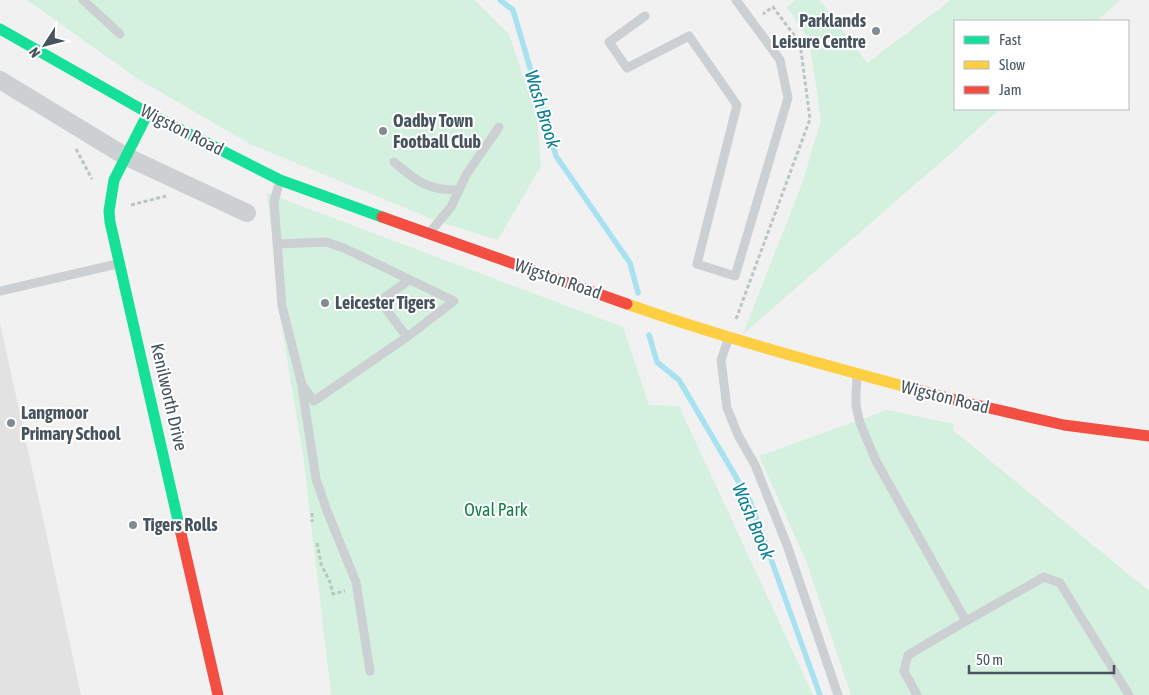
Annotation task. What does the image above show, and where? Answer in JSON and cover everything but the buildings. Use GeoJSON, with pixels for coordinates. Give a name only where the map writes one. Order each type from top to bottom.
{"type":"FeatureCollection","features":[{"type":"Feature","properties":{"kind":"main road","name":"Wigston Road"},"geometry":{"type":"LineString","coordinates":[[0,29],[148,113],[280,180],[428,234],[682,323],[797,358],[959,401],[1064,425],[1149,436]]}},
{"type":"Feature","properties":{"kind":"main road","name":"Kenilworth Drive"},"geometry":{"type":"LineString","coordinates":[[148,113],[114,180],[109,211],[110,222],[218,695]]}},
{"type":"Feature","properties":{"kind":"street"},"geometry":{"type":"LineString","coordinates":[[0,80],[126,156],[247,214]]}},
{"type":"Feature","properties":{"kind":"lane"},"geometry":{"type":"LineString","coordinates":[[83,0],[120,34]]}},
{"type":"Feature","properties":{"kind":"lane"},"geometry":{"type":"LineString","coordinates":[[646,16],[609,42],[627,68],[689,36],[737,105],[697,264],[735,276],[788,98],[780,60],[736,0]]}},
{"type":"Feature","properties":{"kind":"lane"},"geometry":{"type":"LineString","coordinates":[[428,234],[451,207],[471,167],[500,127]]}},
{"type":"Feature","properties":{"kind":"lane"},"geometry":{"type":"LineString","coordinates":[[394,162],[415,179],[426,185],[438,189],[458,190]]}},
{"type":"Feature","properties":{"kind":"lane"},"geometry":{"type":"LineString","coordinates":[[280,180],[274,202],[282,306],[302,385],[316,479],[358,589],[370,671]]}},
{"type":"Feature","properties":{"kind":"lane"},"geometry":{"type":"LineString","coordinates":[[277,244],[326,242],[344,248],[454,301],[407,337],[314,401],[302,385]]}},
{"type":"Feature","properties":{"kind":"lane"},"geometry":{"type":"LineString","coordinates":[[0,291],[120,263]]}},
{"type":"Feature","properties":{"kind":"lane"},"geometry":{"type":"LineString","coordinates":[[407,337],[380,301],[409,280]]}},
{"type":"Feature","properties":{"kind":"lane"},"geometry":{"type":"LineString","coordinates":[[729,337],[721,360],[727,408],[738,435],[754,465],[787,545],[838,695]]}},
{"type":"Feature","properties":{"kind":"lane"},"geometry":{"type":"LineString","coordinates":[[858,374],[856,406],[860,423],[876,461],[966,620]]}},
{"type":"Feature","properties":{"kind":"lane"},"geometry":{"type":"LineString","coordinates":[[917,695],[904,671],[908,655],[966,620],[1044,577],[1060,583],[1129,695]]}},
{"type":"Feature","properties":{"kind":"path"},"geometry":{"type":"LineString","coordinates":[[72,141],[95,185]]}},
{"type":"Feature","properties":{"kind":"path"},"geometry":{"type":"LineString","coordinates":[[109,211],[166,196]]}},
{"type":"Feature","properties":{"kind":"path"},"geometry":{"type":"LineString","coordinates":[[317,543],[321,564],[330,582],[333,594],[358,589]]}},
{"type":"Feature","properties":{"kind":"shaded area","name":"Langmoor Primary School"},"geometry":{"type":"Polygon","coordinates":[[[0,323],[44,523],[81,695],[0,695],[0,323]]]}},
{"type":"Feature","properties":{"kind":"green space","name":"Oadby Town Football Club"},"geometry":{"type":"Polygon","coordinates":[[[27,0],[475,0],[509,34],[537,118],[541,166],[498,240],[437,221],[250,144],[138,79],[27,0]]]}},
{"type":"Feature","properties":{"kind":"green space"},"geometry":{"type":"Polygon","coordinates":[[[796,0],[820,0],[867,63],[951,0],[1120,0],[1098,20],[954,20],[954,110],[999,110],[743,334],[803,181],[821,120],[809,40],[787,7],[796,0]]]}},
{"type":"Feature","properties":{"kind":"green space","name":"Oval Park"},"geometry":{"type":"Polygon","coordinates":[[[267,193],[623,327],[649,405],[679,406],[813,695],[331,695],[304,462],[279,310],[267,193]]]}},
{"type":"Feature","properties":{"kind":"green space"},"geometry":{"type":"Polygon","coordinates":[[[887,410],[954,424],[953,430],[1149,591],[1149,695],[851,695],[807,563],[759,456],[887,410]]]}},
{"type":"Feature","properties":{"kind":"waterway","name":"Wash Brook"},"geometry":{"type":"LineString","coordinates":[[500,0],[513,10],[556,156],[630,263],[638,293]]}},
{"type":"Feature","properties":{"kind":"waterway","name":"Wash Brook"},"geometry":{"type":"LineString","coordinates":[[649,335],[657,362],[679,380],[750,501],[820,695]]}},
{"type":"Feature","properties":{"kind":"traffic: fast"},"geometry":{"type":"LineString","coordinates":[[0,29],[148,113],[280,180],[382,217]]}},
{"type":"Feature","properties":{"kind":"traffic: fast"},"geometry":{"type":"LineString","coordinates":[[148,113],[114,180],[109,211],[179,525]]}},
{"type":"Feature","properties":{"kind":"traffic: slow"},"geometry":{"type":"LineString","coordinates":[[627,304],[734,339],[914,389]]}},
{"type":"Feature","properties":{"kind":"traffic: jam"},"geometry":{"type":"LineString","coordinates":[[382,217],[627,304]]}},
{"type":"Feature","properties":{"kind":"traffic: jam"},"geometry":{"type":"LineString","coordinates":[[914,389],[1064,425],[1149,436]]}},
{"type":"Feature","properties":{"kind":"traffic: jam"},"geometry":{"type":"LineString","coordinates":[[179,525],[218,695]]}},
{"type":"Feature","properties":{"kind":"place","name":"Parklands Leisure Centre"},"geometry":{"type":"Point","coordinates":[876,31]}},
{"type":"Feature","properties":{"kind":"place","name":"Oadby Town Football Club"},"geometry":{"type":"Point","coordinates":[383,131]}},
{"type":"Feature","properties":{"kind":"place","name":"Leicester Tigers"},"geometry":{"type":"Point","coordinates":[325,303]}},
{"type":"Feature","properties":{"kind":"place","name":"Langmoor Primary School"},"geometry":{"type":"Point","coordinates":[11,423]}},
{"type":"Feature","properties":{"kind":"place","name":"Tigers Rolls"},"geometry":{"type":"Point","coordinates":[133,525]}}]}
